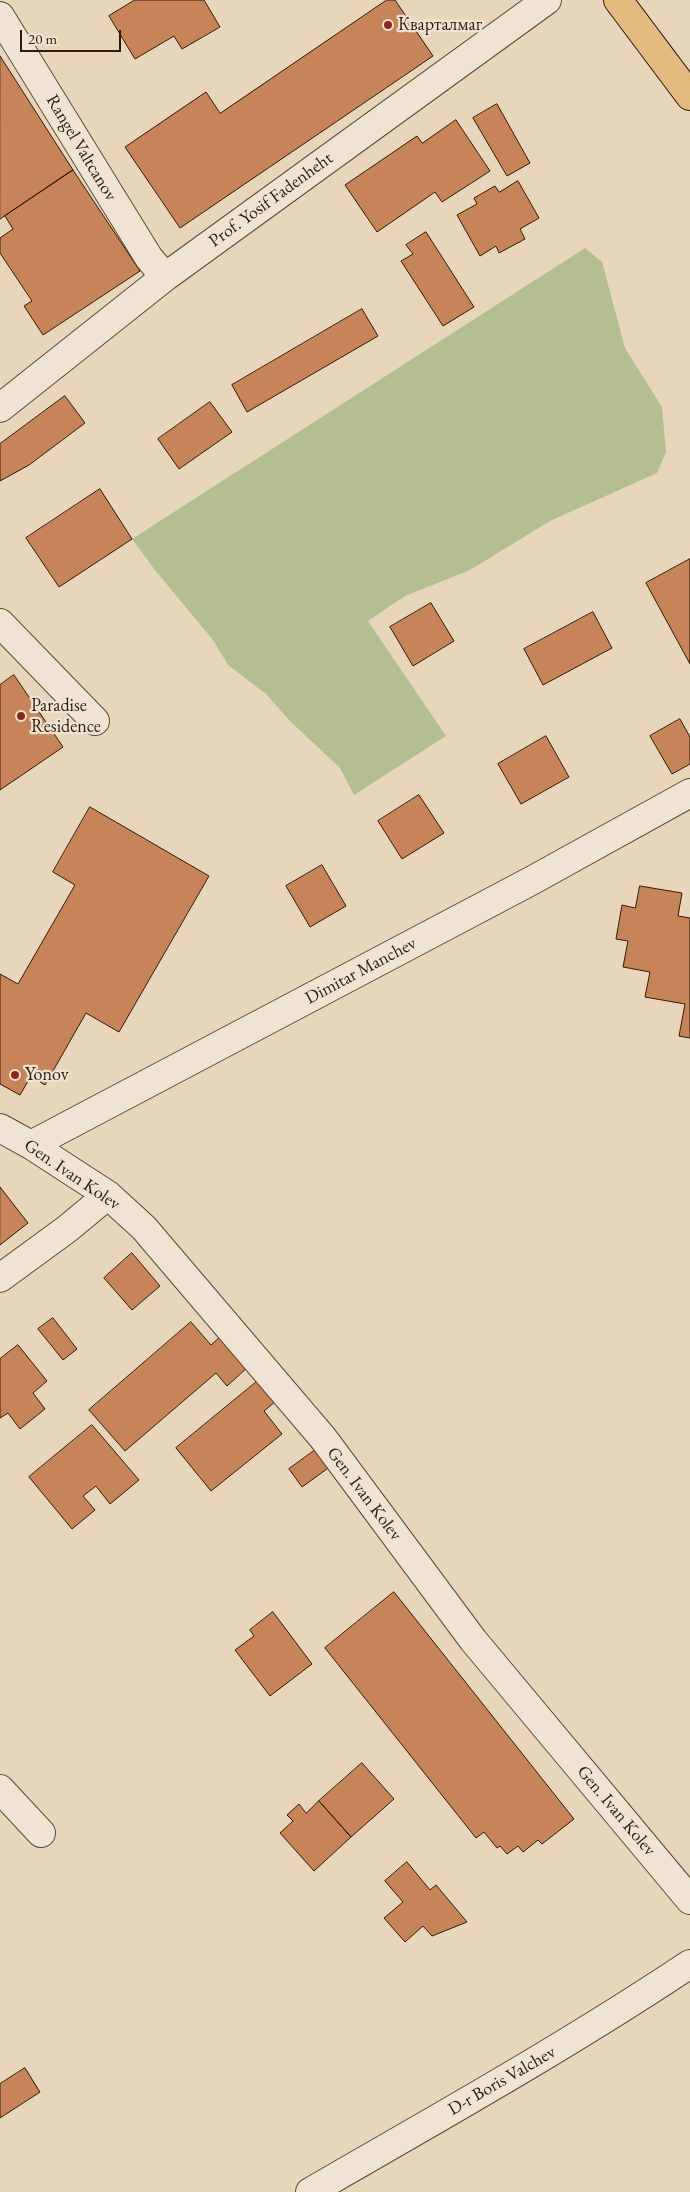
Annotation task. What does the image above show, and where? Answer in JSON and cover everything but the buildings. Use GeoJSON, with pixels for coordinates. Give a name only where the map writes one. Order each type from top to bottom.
{"type":"FeatureCollection","features":[{"type":"Feature","properties":{"kind":"main road"},"geometry":{"type":"LineString","coordinates":[[618,0],[690,96]]}},
{"type":"Feature","properties":{"kind":"street","name":"Prof. Yosif Fadenheht"},"geometry":{"type":"LineString","coordinates":[[0,408],[165,277],[547,0]]}},
{"type":"Feature","properties":{"kind":"street","name":"Rangel Valtcanov"},"geometry":{"type":"LineString","coordinates":[[0,16],[149,258],[165,277]]}},
{"type":"Feature","properties":{"kind":"street"},"geometry":{"type":"LineString","coordinates":[[1,626],[95,720]]}},
{"type":"Feature","properties":{"kind":"street","name":"Dimitar Manchev"},"geometry":{"type":"LineString","coordinates":[[31,1145],[532,881],[690,793]]}},
{"type":"Feature","properties":{"kind":"street","name":"Gen. Ivan Kolev"},"geometry":{"type":"LineString","coordinates":[[0,1128],[31,1145],[108,1195],[144,1228],[322,1438],[473,1640],[690,1900]]}},
{"type":"Feature","properties":{"kind":"street"},"geometry":{"type":"LineString","coordinates":[[0,1278],[108,1195]]}},
{"type":"Feature","properties":{"kind":"street"},"geometry":{"type":"LineString","coordinates":[[0,1789],[41,1833]]}},
{"type":"Feature","properties":{"kind":"street","name":"D-r Boris Valchev"},"geometry":{"type":"LineString","coordinates":[[310,2192],[622,2010],[690,1964]]}},
{"type":"Feature","properties":{"kind":"green space"},"geometry":{"type":"Polygon","coordinates":[[[585,248],[602,262],[625,348],[662,407],[666,452],[657,473],[550,521],[470,570],[405,596],[368,621],[446,736],[354,795],[340,768],[289,720],[266,694],[228,665],[213,640],[132,539],[585,248]]]}},
{"type":"Feature","properties":{"kind":"place","name":"Кварталмаг"},"geometry":{"type":"Point","coordinates":[388,25]}},
{"type":"Feature","properties":{"kind":"place","name":"Paradise Residence"},"geometry":{"type":"Point","coordinates":[21,716]}},
{"type":"Feature","properties":{"kind":"place","name":"Yonov"},"geometry":{"type":"Point","coordinates":[15,1075]}}]}
